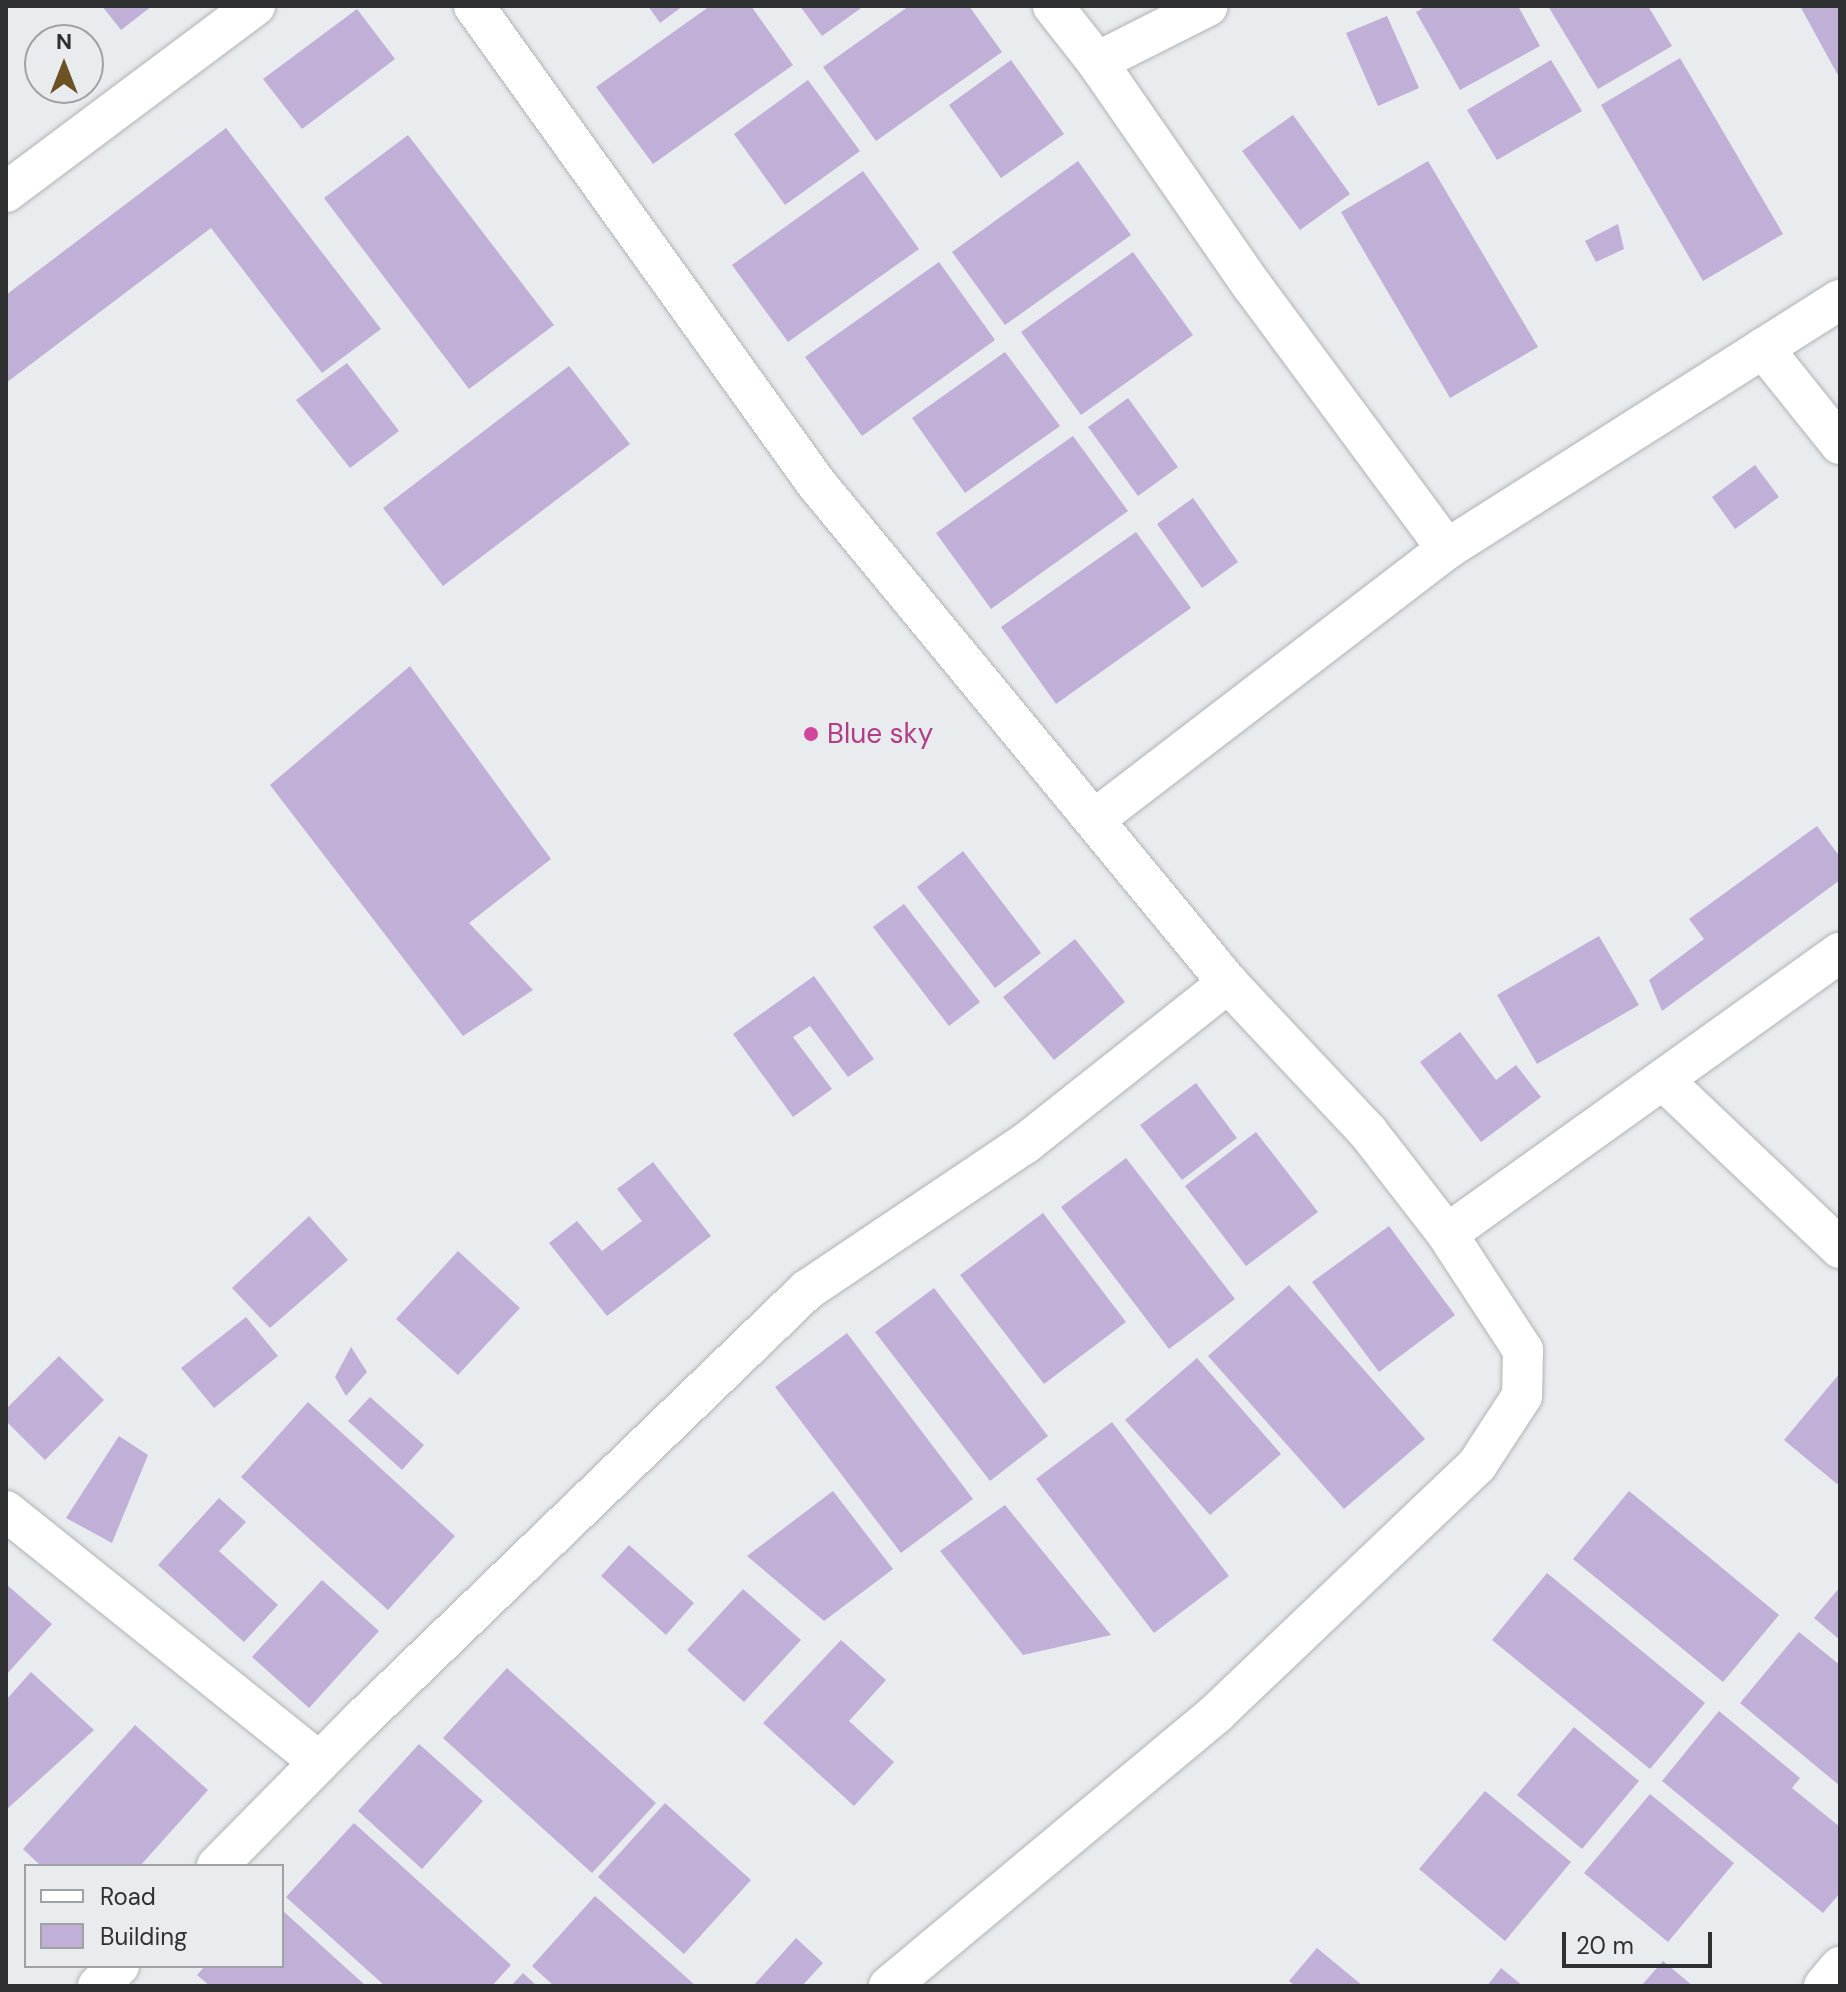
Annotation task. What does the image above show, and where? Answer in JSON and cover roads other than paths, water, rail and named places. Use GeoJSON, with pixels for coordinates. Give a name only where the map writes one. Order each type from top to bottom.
{"type":"FeatureCollection","features":[{"type":"Feature","properties":{"kind":"street"},"geometry":{"type":"LineString","coordinates":[[6,192],[255,6]]}},
{"type":"Feature","properties":{"kind":"street"},"geometry":{"type":"LineString","coordinates":[[474,6],[816,483],[1228,983],[1368,1132],[1447,1234],[1523,1350],[1522,1396],[1477,1465],[1217,1713],[889,1986]]}},
{"type":"Feature","properties":{"kind":"street"},"geometry":{"type":"LineString","coordinates":[[1053,6],[1097,62],[1253,287],[1447,549]]}},
{"type":"Feature","properties":{"kind":"street"},"geometry":{"type":"LineString","coordinates":[[1097,62],[1208,6]]}},
{"type":"Feature","properties":{"kind":"street"},"geometry":{"type":"LineString","coordinates":[[1095,819],[1447,549],[1840,300]]}},
{"type":"Feature","properties":{"kind":"street"},"geometry":{"type":"LineString","coordinates":[[1763,348],[1840,444]]}},
{"type":"Feature","properties":{"kind":"street"},"geometry":{"type":"LineString","coordinates":[[1447,1234],[1840,953]]}},
{"type":"Feature","properties":{"kind":"street"},"geometry":{"type":"LineString","coordinates":[[219,1864],[319,1762],[807,1290],[1026,1143],[1228,983]]}},
{"type":"Feature","properties":{"kind":"street"},"geometry":{"type":"LineString","coordinates":[[1663,1080],[1840,1248]]}},
{"type":"Feature","properties":{"kind":"street"},"geometry":{"type":"LineString","coordinates":[[6,1511],[319,1762]]}},
{"type":"Feature","properties":{"kind":"street"},"geometry":{"type":"LineString","coordinates":[[1824,1986],[1840,1967]]}},
{"type":"Feature","properties":{"kind":"street"},"geometry":{"type":"LineString","coordinates":[[98,1986],[117,1968]]}},
{"type":"Feature","properties":{"kind":"place","name":"Blue sky"},"geometry":{"type":"Point","coordinates":[811,734]}}]}
